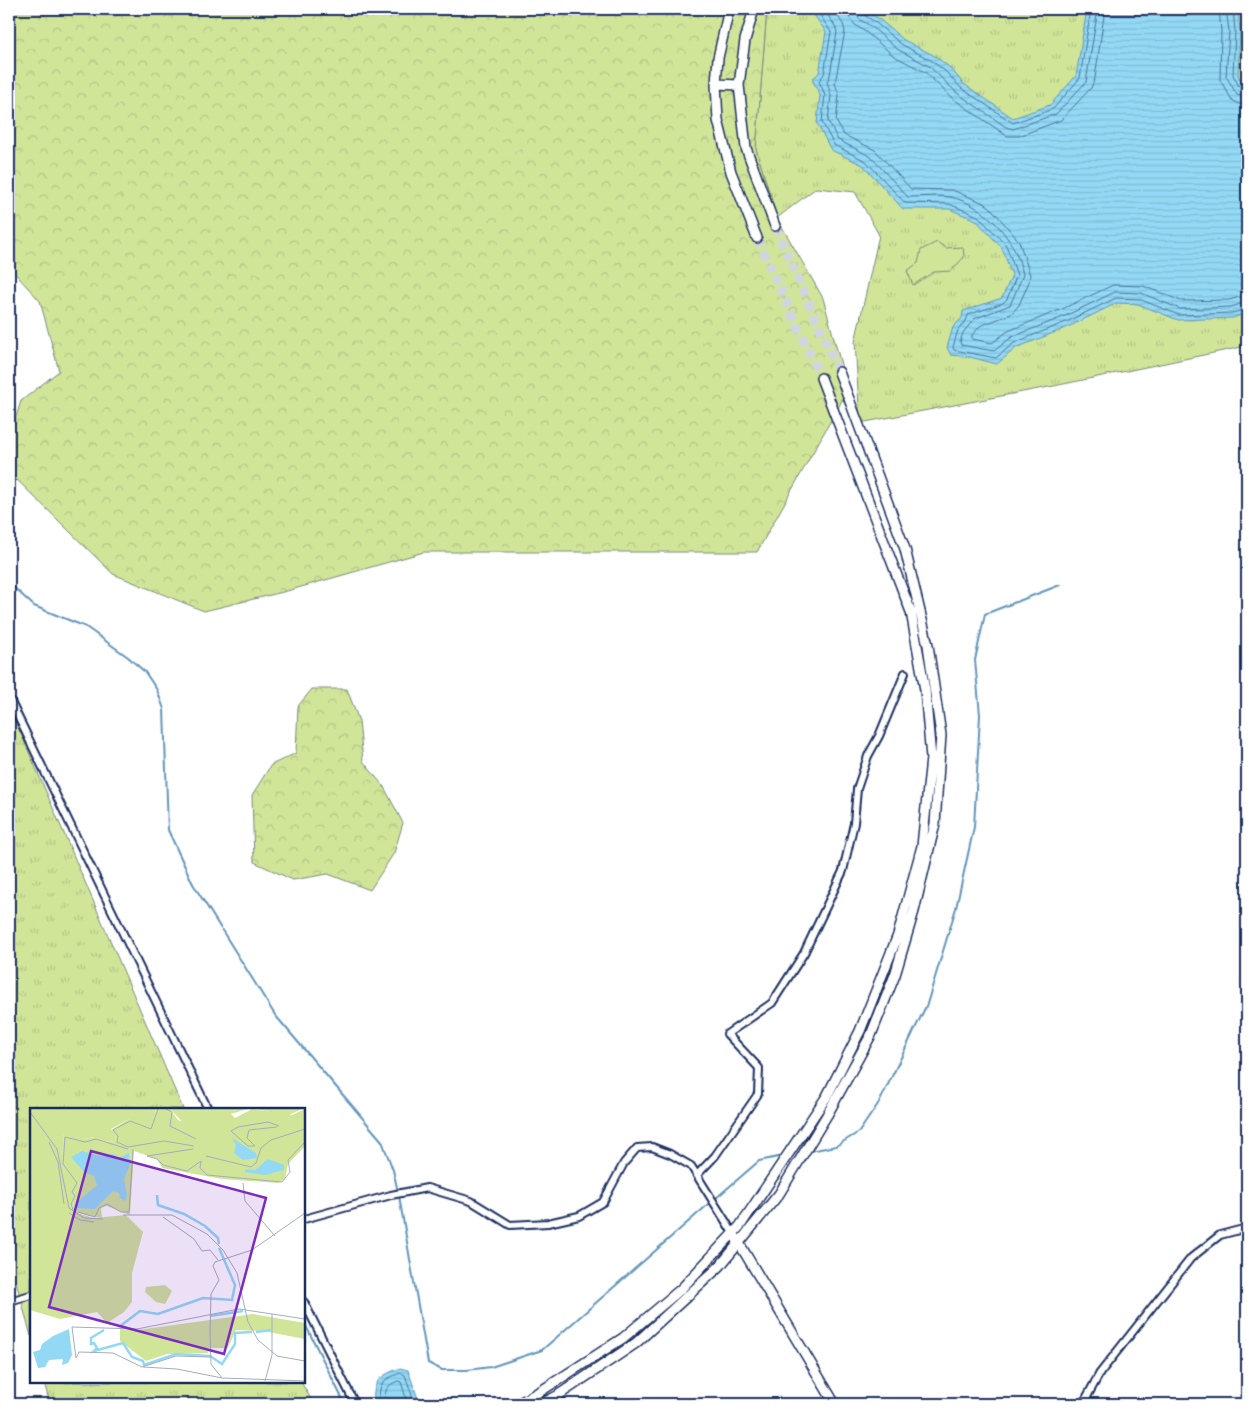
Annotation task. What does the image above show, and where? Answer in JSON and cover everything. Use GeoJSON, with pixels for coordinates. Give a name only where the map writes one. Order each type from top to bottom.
{"type":"FeatureCollection","features":[{"type":"Feature","properties":{"kind":"main road"},"geometry":{"type":"LineString","coordinates":[[729,9],[718,58],[716,84],[718,120],[731,172],[757,238]]}},
{"type":"Feature","properties":{"kind":"main road"},"geometry":{"type":"LineString","coordinates":[[754,9],[745,40],[739,85],[746,148],[775,226]]}},
{"type":"Feature","properties":{"kind":"main road"},"geometry":{"type":"LineString","coordinates":[[716,84],[739,85]]}},
{"type":"Feature","properties":{"kind":"main road"},"geometry":{"type":"LineString","coordinates":[[541,1404],[557,1396],[636,1343],[720,1266],[779,1194],[827,1115],[871,1035],[895,975],[914,911],[935,824],[941,735],[928,645],[905,549],[839,372]]}},
{"type":"Feature","properties":{"kind":"main road"},"geometry":{"type":"LineString","coordinates":[[518,1404],[623,1338],[680,1289],[740,1226],[827,1096],[868,1011],[898,935],[922,846],[931,758],[925,690],[911,612],[821,378]]}},
{"type":"Feature","properties":{"kind":"main road"},"geometry":{"type":"LineString","coordinates":[[868,1011],[867,1019],[870,1024],[873,1023],[880,1013]]}},
{"type":"Feature","properties":{"kind":"main road"},"geometry":{"type":"LineString","coordinates":[[852,1047],[858,1042],[863,1042],[861,1053]]}},
{"type":"Feature","properties":{"kind":"main road"},"geometry":{"type":"LineString","coordinates":[[733,1233],[835,1404]]}},
{"type":"Feature","properties":{"kind":"street"},"geometry":{"type":"LineString","coordinates":[[697,1175],[715,1156],[758,1094],[759,1068],[727,1034],[772,1003],[804,953],[842,871],[854,823],[856,789],[868,756],[879,736],[905,673]]}},
{"type":"Feature","properties":{"kind":"street"},"geometry":{"type":"LineString","coordinates":[[9,698],[208,1108]]}},
{"type":"Feature","properties":{"kind":"street"},"geometry":{"type":"LineString","coordinates":[[305,1219],[408,1190],[427,1188],[472,1201],[510,1225],[548,1223],[579,1216],[603,1202],[624,1163],[637,1148],[652,1147],[670,1154],[691,1166],[733,1233]]}},
{"type":"Feature","properties":{"kind":"street"},"geometry":{"type":"LineString","coordinates":[[1083,1404],[1100,1373],[1191,1258],[1220,1234],[1247,1228]]}},
{"type":"Feature","properties":{"kind":"street"},"geometry":{"type":"LineString","coordinates":[[9,1300],[30,1295]]}},
{"type":"Feature","properties":{"kind":"street"},"geometry":{"type":"LineString","coordinates":[[305,1304],[355,1404]]}},
{"type":"Feature","properties":{"kind":"green space"},"geometry":{"type":"Polygon","coordinates":[[[9,9],[767,9],[756,149],[777,218],[823,298],[848,390],[757,552],[424,552],[287,591],[204,611],[113,574],[9,472],[9,439],[21,401],[59,371],[40,301],[9,267],[9,9]]]}},
{"type":"Feature","properties":{"kind":"green space"},"geometry":{"type":"Polygon","coordinates":[[[767,9],[1247,9],[1247,346],[1054,386],[860,423],[855,342],[879,235],[855,192],[816,188],[777,218],[756,149],[767,9]]]}},
{"type":"Feature","properties":{"kind":"green space"},"geometry":{"type":"Polygon","coordinates":[[[937,242],[946,248],[963,247],[964,257],[951,271],[934,272],[913,285],[907,271],[918,263],[921,250],[937,242]]]}},
{"type":"Feature","properties":{"kind":"green space"},"geometry":{"type":"Polygon","coordinates":[[[312,689],[347,689],[359,721],[363,761],[384,787],[403,823],[394,853],[370,890],[328,874],[293,880],[254,862],[252,795],[271,765],[296,753],[298,706],[312,689]]]}},
{"type":"Feature","properties":{"kind":"green space"},"geometry":{"type":"Polygon","coordinates":[[[9,706],[183,1108],[30,1108],[30,1332],[16,1282],[9,1282],[9,706]]]}},
{"type":"Feature","properties":{"kind":"green space"},"geometry":{"type":"Polygon","coordinates":[[[44,1383],[302,1383],[314,1404],[50,1404],[44,1383]]]}},
{"type":"Feature","properties":{"kind":"water"},"geometry":{"type":"Polygon","coordinates":[[[810,9],[863,9],[878,18],[904,40],[935,56],[949,67],[964,84],[1013,118],[1050,105],[1076,76],[1087,9],[1238,9],[1240,31],[1238,75],[1247,90],[1247,313],[1233,318],[1178,320],[1138,304],[1117,303],[1068,327],[1016,348],[997,364],[970,357],[951,355],[947,348],[953,327],[962,318],[963,311],[1002,298],[1012,275],[1002,248],[976,220],[949,209],[903,209],[863,165],[831,150],[817,123],[820,95],[812,79],[819,73],[826,32],[810,9]]]}},
{"type":"Feature","properties":{"kind":"water"},"geometry":{"type":"Polygon","coordinates":[[[400,1368],[408,1370],[420,1404],[374,1404],[376,1384],[382,1377],[400,1368]]]}},
{"type":"Feature","properties":{"kind":"waterway"},"geometry":{"type":"LineString","coordinates":[[9,583],[34,606],[86,627],[128,657],[145,672],[157,690],[164,709],[168,830],[193,884],[275,1015],[382,1141],[393,1170],[398,1192]]}},
{"type":"Feature","properties":{"kind":"waterway"},"geometry":{"type":"LineString","coordinates":[[810,1151],[836,1146],[859,1132],[880,1101],[927,1004],[956,908],[974,827],[980,715],[975,660],[985,614],[1060,585]]}},
{"type":"Feature","properties":{"kind":"waterway"},"geometry":{"type":"LineString","coordinates":[[715,1199],[759,1161],[783,1156]]}},
{"type":"Feature","properties":{"kind":"waterway"},"geometry":{"type":"LineString","coordinates":[[399,1196],[428,1363],[442,1370],[467,1370],[491,1367],[542,1350],[711,1202]]}},
{"type":"Feature","properties":{"kind":"waterway"},"geometry":{"type":"LineString","coordinates":[[305,1324],[345,1404]]}},
{"type":"Feature","properties":{"kind":"tunnel"},"geometry":{"type":"LineString","coordinates":[[775,226],[839,372]]}},
{"type":"Feature","properties":{"kind":"tunnel"},"geometry":{"type":"LineString","coordinates":[[757,238],[821,378]]}}]}
